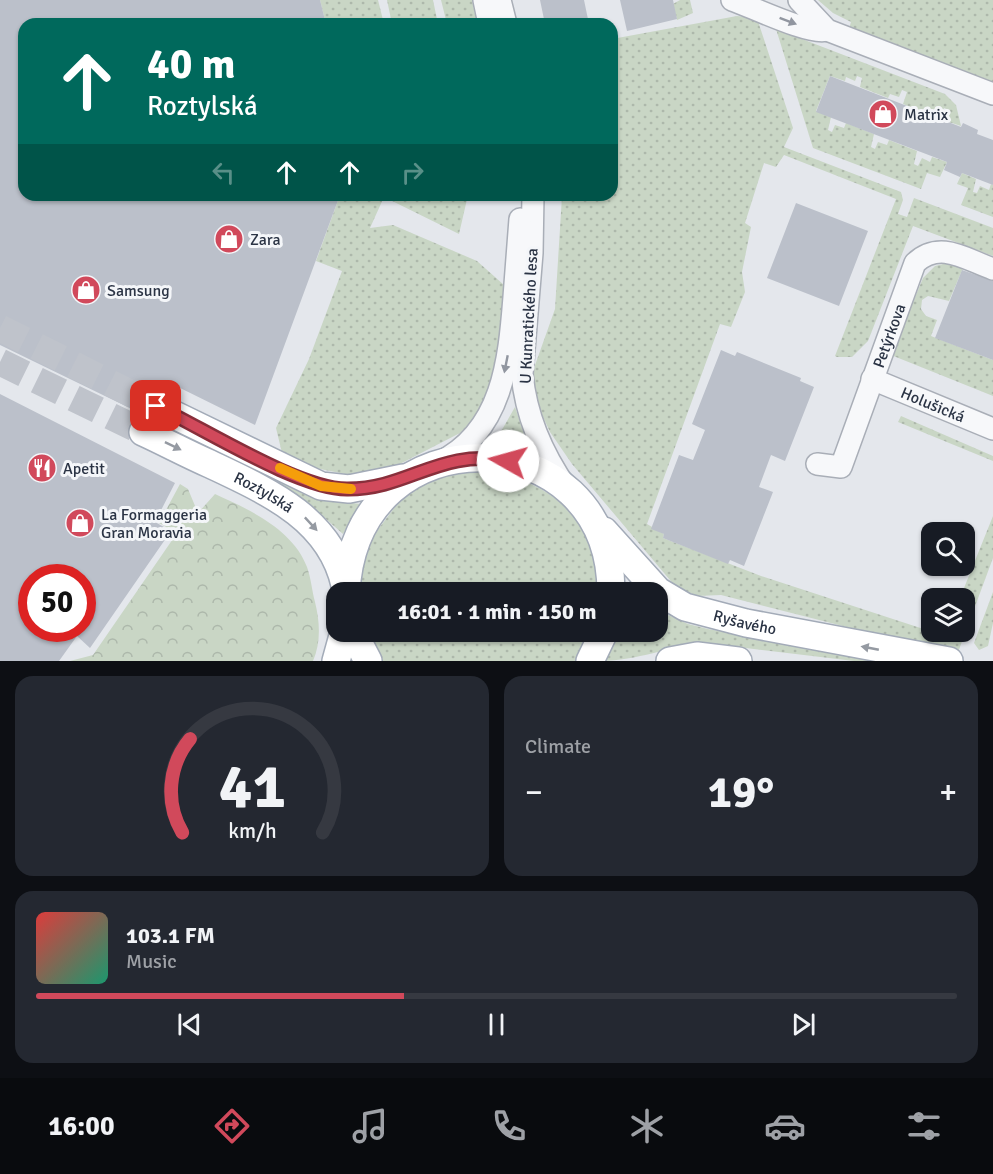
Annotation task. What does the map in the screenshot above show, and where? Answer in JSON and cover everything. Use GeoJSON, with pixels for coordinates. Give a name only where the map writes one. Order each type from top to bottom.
{"type":"FeatureCollection","features":[{"type":"Feature","properties":{"kind":"main road","name":"Roztylská"},"geometry":{"type":"LineString","coordinates":[[156,406],[321,486],[349,489],[372,486],[462,458],[508,461],[542,473],[577,501]]}},
{"type":"Feature","properties":{"kind":"main road","name":"Roztylská"},"geometry":{"type":"LineString","coordinates":[[143,432],[245,481],[305,517],[334,553],[343,582]]}},
{"type":"Feature","properties":{"kind":"main road"},"geometry":{"type":"LineString","coordinates":[[347,582],[351,554],[364,524],[384,497],[424,470]]}},
{"type":"Feature","properties":{"kind":"main road"},"geometry":{"type":"LineString","coordinates":[[577,501],[604,546],[609,582]]}},
{"type":"Feature","properties":{"kind":"main road","name":"Ryšavého"},"geometry":{"type":"LineString","coordinates":[[577,501],[649,582],[669,599],[685,607],[757,625],[949,661]]}},
{"type":"Feature","properties":{"kind":"main road"},"geometry":{"type":"LineString","coordinates":[[336,661],[341,642]]}},
{"type":"Feature","properties":{"kind":"main road"},"geometry":{"type":"LineString","coordinates":[[358,642],[368,661]]}},
{"type":"Feature","properties":{"kind":"main road"},"geometry":{"type":"LineString","coordinates":[[590,661],[599,642]]}},
{"type":"Feature","properties":{"kind":"main road"},"geometry":{"type":"LineString","coordinates":[[670,661],[697,656],[738,661]]}},
{"type":"Feature","properties":{"kind":"street"},"geometry":{"type":"LineString","coordinates":[[484,0],[488,18]]}},
{"type":"Feature","properties":{"kind":"street"},"geometry":{"type":"LineString","coordinates":[[500,0],[504,18]]}},
{"type":"Feature","properties":{"kind":"street"},"geometry":{"type":"LineString","coordinates":[[799,0],[827,30],[993,94]]}},
{"type":"Feature","properties":{"kind":"street"},"geometry":{"type":"LineString","coordinates":[[750,2],[821,33],[827,30]]}},
{"type":"Feature","properties":{"kind":"street","name":"U Kunratického lesa"},"geometry":{"type":"LineString","coordinates":[[424,470],[456,452],[478,433],[490,415],[500,392],[511,338],[519,201]]}},
{"type":"Feature","properties":{"kind":"street","name":"U Kunratického lesa"},"geometry":{"type":"LineString","coordinates":[[533,201],[532,253],[523,361],[526,405],[540,441],[577,501]]}},
{"type":"Feature","properties":{"kind":"street","name":"Petýrkova"},"geometry":{"type":"LineString","coordinates":[[817,464],[841,467],[915,263],[926,253],[939,250],[993,269]]}},
{"type":"Feature","properties":{"kind":"street","name":"Holušická"},"geometry":{"type":"LineString","coordinates":[[872,379],[993,429]]}},
{"type":"Feature","properties":{"kind":"green space"},"geometry":{"type":"Polygon","coordinates":[[[320,0],[378,0],[382,18],[324,18],[320,0]]]}},
{"type":"Feature","properties":{"kind":"green space"},"geometry":{"type":"Polygon","coordinates":[[[387,0],[433,0],[437,18],[391,18],[387,0]]]}},
{"type":"Feature","properties":{"kind":"green space"},"geometry":{"type":"Polygon","coordinates":[[[441,0],[472,0],[476,18],[446,18],[441,0]]]}},
{"type":"Feature","properties":{"kind":"green space"},"geometry":{"type":"Polygon","coordinates":[[[680,0],[690,0],[693,13],[677,20],[673,4],[680,0]]]}},
{"type":"Feature","properties":{"kind":"green space"},"geometry":{"type":"Polygon","coordinates":[[[818,0],[993,0],[993,84],[849,29],[851,22],[833,13],[818,0]]]}},
{"type":"Feature","properties":{"kind":"green space"},"geometry":{"type":"Polygon","coordinates":[[[737,16],[757,18],[793,128],[784,147],[901,192],[903,200],[898,214],[907,217],[914,198],[993,228],[993,256],[913,226],[868,341],[852,357],[837,357],[835,356],[896,199],[784,155],[776,167],[764,163],[745,223],[751,227],[742,272],[745,292],[731,327],[720,324],[647,524],[664,534],[663,538],[761,576],[921,628],[921,642],[962,642],[957,655],[721,595],[697,596],[675,586],[572,464],[550,432],[539,408],[534,387],[534,368],[555,309],[562,201],[618,201],[618,38],[737,16]]]}},
{"type":"Feature","properties":{"kind":"green space"},"geometry":{"type":"Polygon","coordinates":[[[776,29],[945,94],[956,105],[961,126],[946,121],[949,110],[944,108],[942,114],[933,111],[931,115],[903,104],[907,92],[902,90],[899,97],[890,94],[888,98],[860,87],[862,78],[857,76],[855,81],[846,77],[845,81],[830,76],[816,111],[831,117],[828,130],[832,132],[835,125],[844,128],[846,123],[874,134],[871,147],[875,149],[878,142],[887,145],[889,140],[917,151],[914,164],[918,166],[922,158],[930,162],[932,157],[947,162],[940,177],[927,173],[921,189],[813,148],[776,29]]]}},
{"type":"Feature","properties":{"kind":"green space"},"geometry":{"type":"Polygon","coordinates":[[[962,173],[976,179],[973,192],[977,193],[980,186],[989,190],[991,184],[993,185],[993,217],[961,205],[968,188],[957,184],[962,173]]]}},
{"type":"Feature","properties":{"kind":"green space"},"geometry":{"type":"Polygon","coordinates":[[[338,201],[382,201],[370,228],[393,225],[477,261],[504,285],[507,303],[497,374],[478,417],[460,433],[394,467],[350,475],[305,466],[282,453],[276,428],[309,359],[342,271],[316,261],[338,201]]]}},
{"type":"Feature","properties":{"kind":"green space"},"geometry":{"type":"Polygon","coordinates":[[[392,201],[467,201],[459,234],[392,201]]]}},
{"type":"Feature","properties":{"kind":"green space"},"geometry":{"type":"Polygon","coordinates":[[[947,263],[963,268],[949,301],[928,296],[922,300],[921,309],[926,316],[937,320],[931,336],[993,360],[993,396],[891,355],[923,278],[935,266],[947,263]]]}},
{"type":"Feature","properties":{"kind":"green space"},"geometry":{"type":"Polygon","coordinates":[[[515,407],[528,452],[496,445],[495,442],[515,407]]]}},
{"type":"Feature","properties":{"kind":"green space"},"geometry":{"type":"Polygon","coordinates":[[[901,416],[993,456],[993,461],[898,422],[901,416]]]}},
{"type":"Feature","properties":{"kind":"green space"},"geometry":{"type":"Polygon","coordinates":[[[191,436],[315,498],[360,504],[343,534],[301,497],[189,441],[191,436]]]}},
{"type":"Feature","properties":{"kind":"green space"},"geometry":{"type":"Polygon","coordinates":[[[488,471],[533,485],[546,492],[569,511],[587,538],[594,557],[598,582],[360,582],[367,544],[401,499],[433,479],[451,474],[488,471]]]}},
{"type":"Feature","properties":{"kind":"green space"},"geometry":{"type":"Polygon","coordinates":[[[180,484],[188,489],[198,513],[215,494],[268,522],[291,542],[307,567],[318,617],[319,632],[313,661],[70,661],[93,655],[177,533],[159,523],[180,484]]]}},
{"type":"Feature","properties":{"kind":"green space"},"geometry":{"type":"Polygon","coordinates":[[[993,516],[993,558],[975,606],[975,588],[964,588],[969,576],[975,576],[975,561],[993,516]]]}},
{"type":"Feature","properties":{"kind":"green space"},"geometry":{"type":"Polygon","coordinates":[[[993,592],[993,623],[988,646],[979,650],[974,643],[993,592]]]}},
{"type":"Feature","properties":{"kind":"green space"},"geometry":{"type":"Polygon","coordinates":[[[668,615],[688,624],[708,629],[881,661],[854,661],[705,643],[627,659],[601,661],[609,642],[668,642],[668,615]]]}},
{"type":"Feature","properties":{"kind":"green space"},"geometry":{"type":"Polygon","coordinates":[[[371,642],[587,642],[577,661],[381,661],[371,642]]]}},
{"type":"Feature","properties":{"kind":"building"},"geometry":{"type":"Polygon","coordinates":[[[0,0],[320,0],[324,18],[18,18],[18,201],[338,201],[255,425],[168,382],[163,392],[154,390],[142,399],[140,408],[144,415],[0,345],[0,0]]]}},
{"type":"Feature","properties":{"kind":"building"},"geometry":{"type":"Polygon","coordinates":[[[540,0],[584,0],[588,18],[544,18],[540,0]]]}},
{"type":"Feature","properties":{"kind":"building"},"geometry":{"type":"Polygon","coordinates":[[[620,0],[673,0],[677,19],[627,31],[620,0]]]}},
{"type":"Feature","properties":{"kind":"building"},"geometry":{"type":"Polygon","coordinates":[[[830,76],[961,127],[963,123],[978,130],[977,134],[993,140],[993,185],[962,173],[960,177],[944,170],[947,162],[816,112],[830,76]]]}},
{"type":"Feature","properties":{"kind":"building"},"geometry":{"type":"Polygon","coordinates":[[[796,203],[868,231],[839,306],[767,278],[796,203]]]}},
{"type":"Feature","properties":{"kind":"building"},"geometry":{"type":"Polygon","coordinates":[[[962,270],[993,281],[993,360],[935,338],[962,270]]]}},
{"type":"Feature","properties":{"kind":"building"},"geometry":{"type":"Polygon","coordinates":[[[721,350],[735,356],[737,352],[801,378],[800,381],[814,387],[785,461],[771,455],[759,487],[773,492],[744,566],[730,560],[728,564],[663,538],[664,534],[651,529],[679,455],[693,460],[705,430],[692,424],[721,350]]]}},
{"type":"Feature","properties":{"kind":"building"},"geometry":{"type":"Polygon","coordinates":[[[0,394],[175,483],[155,522],[171,531],[96,639],[96,564],[18,564],[18,642],[73,642],[59,661],[0,661],[0,394]]]}},
{"type":"Feature","properties":{"kind":"building"},"geometry":{"type":"Polygon","coordinates":[[[84,642],[94,642],[90,648],[84,642]]]}},
{"type":"Feature","properties":{"kind":"tunnel"},"geometry":{"type":"LineString","coordinates":[[0,328],[156,406]]}},
{"type":"Feature","properties":{"kind":"tunnel"},"geometry":{"type":"LineString","coordinates":[[0,362],[143,432]]}},
{"type":"Feature","properties":{"kind":"slow traffic"},"geometry":{"type":"LineString","coordinates":[[280,468],[321,486],[351,489]]}},
{"type":"Feature","properties":{"kind":"place","name":"Matrix"},"geometry":{"type":"Point","coordinates":[883,114]}},
{"type":"Feature","properties":{"kind":"place","name":"Zara"},"geometry":{"type":"Point","coordinates":[229,239]}},
{"type":"Feature","properties":{"kind":"place","name":"Samsung"},"geometry":{"type":"Point","coordinates":[86,290]}},
{"type":"Feature","properties":{"kind":"place","name":"Apetit"},"geometry":{"type":"Point","coordinates":[42,468]}},
{"type":"Feature","properties":{"kind":"place","name":"La Formaggeria Gran Moravia"},"geometry":{"type":"Point","coordinates":[80,523]}},
{"type":"Feature","properties":{"kind":"route"},"geometry":{"type":"LineString","coordinates":[[156,406],[294,475],[328,488],[349,489],[386,483],[462,458],[479,457],[508,461]]}}]}
